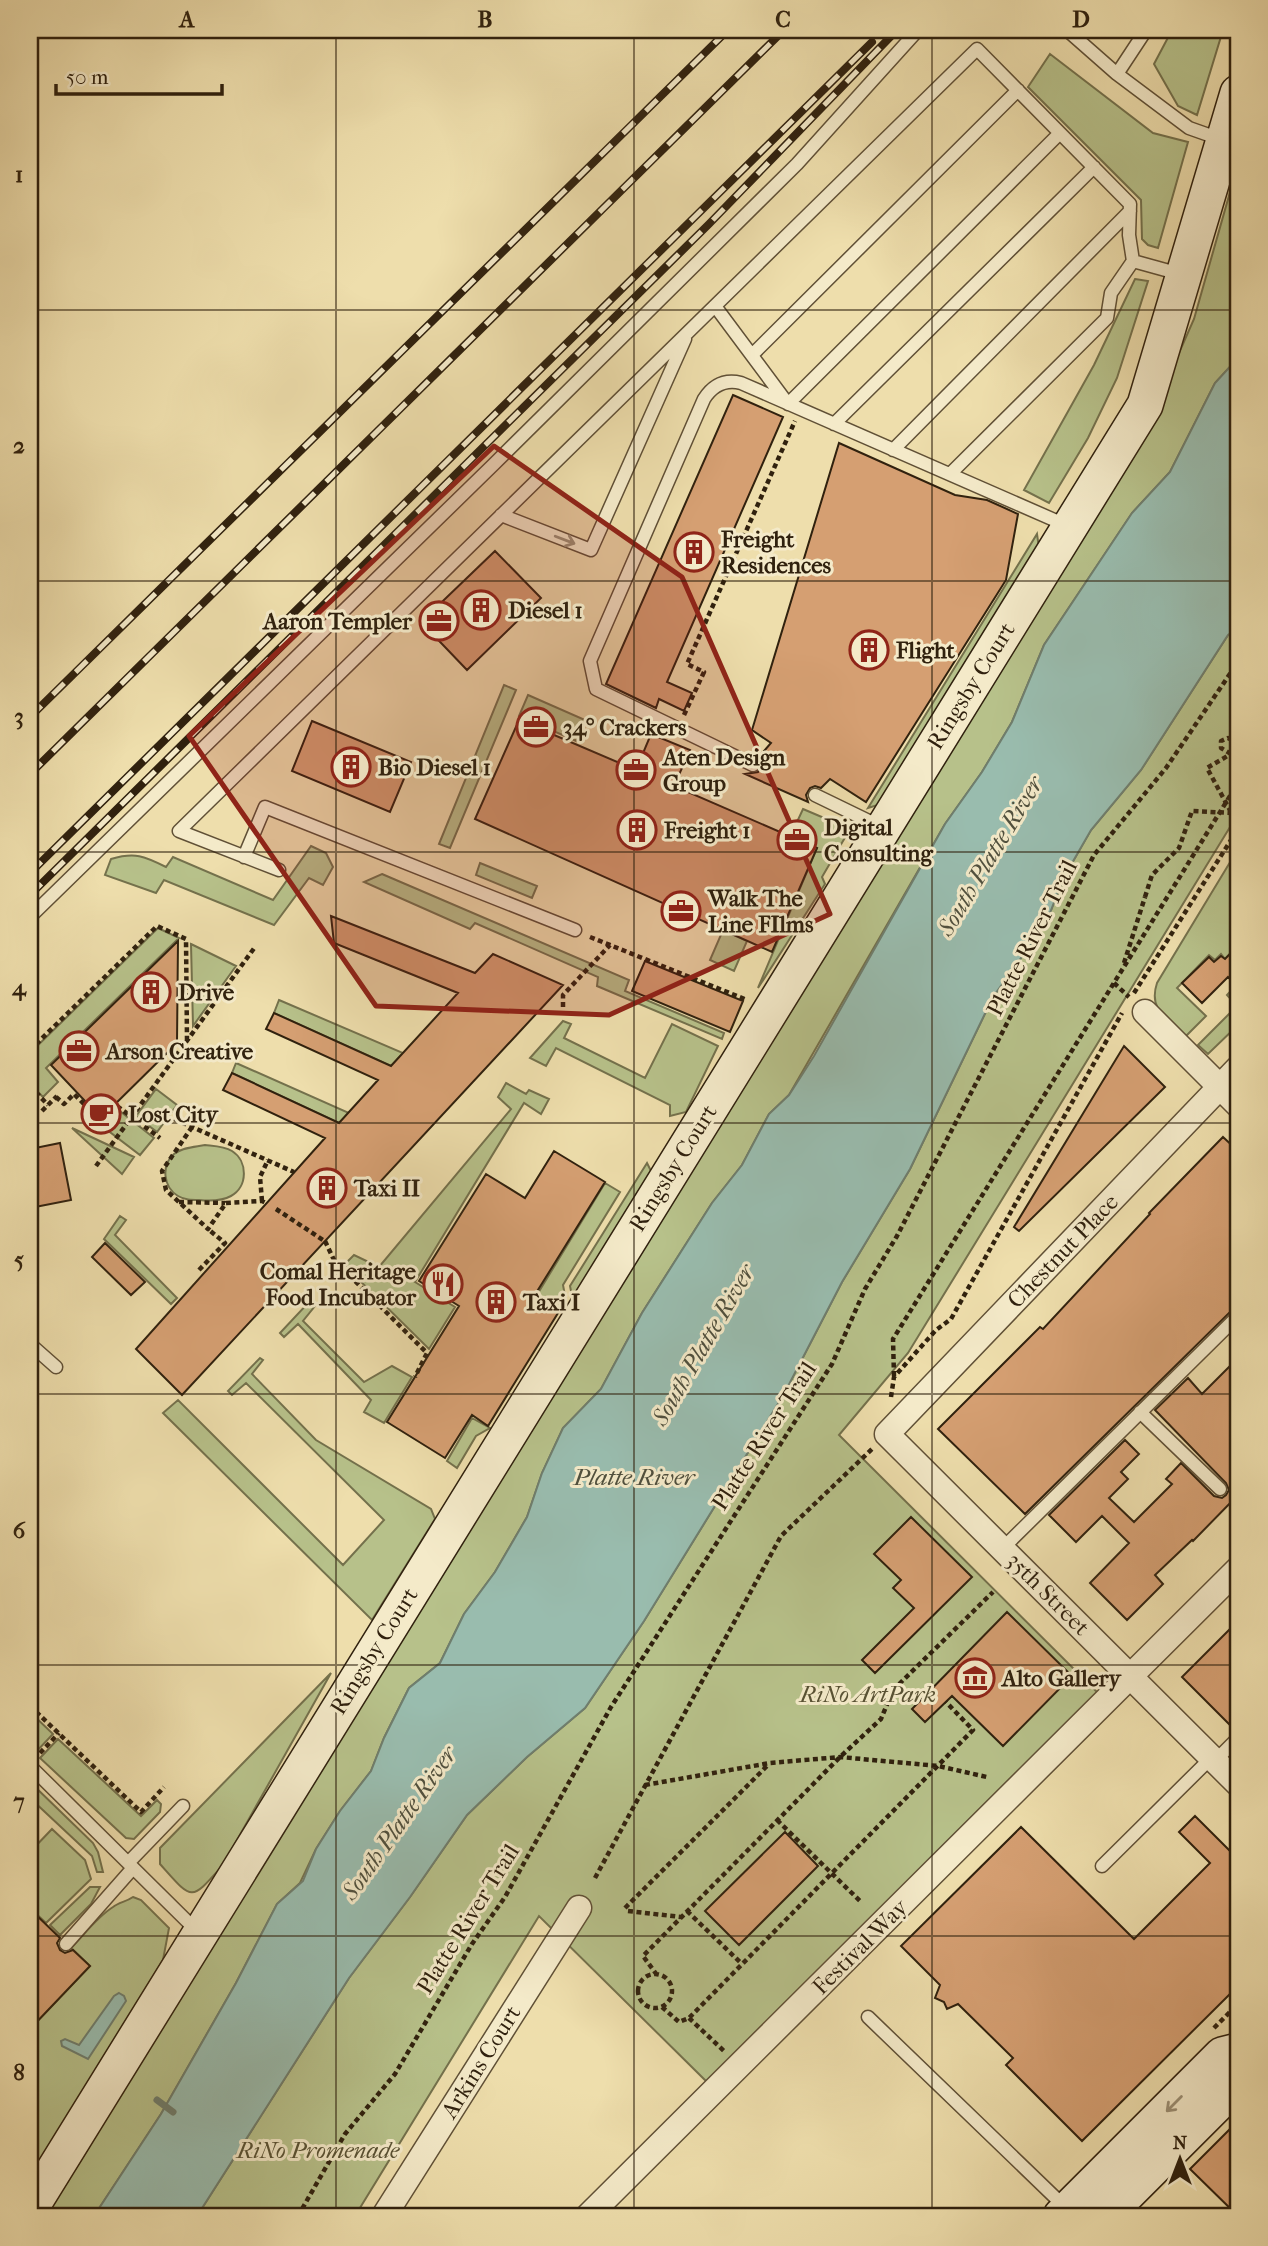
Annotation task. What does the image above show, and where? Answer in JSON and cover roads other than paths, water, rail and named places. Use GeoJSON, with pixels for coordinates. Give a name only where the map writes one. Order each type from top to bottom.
{"type":"FeatureCollection","features":[{"type":"Feature","properties":{"kind":"street","name":"Ringsby Court"},"geometry":{"type":"LineString","coordinates":[[30,2208],[200,1934],[466,1494],[771,1009],[1144,405],[1238,93]]}},
{"type":"Feature","properties":{"kind":"street"},"geometry":{"type":"LineString","coordinates":[[1133,1007],[1238,1105]]}},
{"type":"Feature","properties":{"kind":"street","name":"Chestnut Place"},"geometry":{"type":"LineString","coordinates":[[887,1434],[1238,1068]]}},
{"type":"Feature","properties":{"kind":"street","name":"35th Street"},"geometry":{"type":"LineString","coordinates":[[887,1434],[1238,1784]]}},
{"type":"Feature","properties":{"kind":"street","name":"Festival Way"},"geometry":{"type":"LineString","coordinates":[[588,2216],[1238,1570]]}},
{"type":"Feature","properties":{"kind":"street","name":"Arkins Court"},"geometry":{"type":"LineString","coordinates":[[384,2216],[579,1908]]}},
{"type":"Feature","properties":{"kind":"street"},"geometry":{"type":"LineString","coordinates":[[1065,2213],[1222,2056],[1238,2051]]}},
{"type":"Feature","properties":{"kind":"street"},"geometry":{"type":"LineString","coordinates":[[1105,2216],[1238,2082]]}},
{"type":"Feature","properties":{"kind":"lane"},"geometry":{"type":"LineString","coordinates":[[30,917],[797,164],[918,30]]}},
{"type":"Feature","properties":{"kind":"lane"},"geometry":{"type":"LineString","coordinates":[[1067,30],[1117,74],[1189,128],[1224,141]]}},
{"type":"Feature","properties":{"kind":"lane"},"geometry":{"type":"LineString","coordinates":[[1117,74],[1146,30]]}},
{"type":"Feature","properties":{"kind":"lane"},"geometry":{"type":"LineString","coordinates":[[279,870],[179,831],[977,49],[1130,204],[1129,235],[1133,261],[1111,293],[1107,318],[950,474]]}},
{"type":"Feature","properties":{"kind":"lane"},"geometry":{"type":"LineString","coordinates":[[752,355],[1018,90]]}},
{"type":"Feature","properties":{"kind":"lane"},"geometry":{"type":"LineString","coordinates":[[788,404],[1060,133]]}},
{"type":"Feature","properties":{"kind":"lane"},"geometry":{"type":"LineString","coordinates":[[834,424],[1094,167]]}},
{"type":"Feature","properties":{"kind":"lane"},"geometry":{"type":"LineString","coordinates":[[893,450],[1130,211]]}},
{"type":"Feature","properties":{"kind":"lane"},"geometry":{"type":"LineString","coordinates":[[1133,261],[1184,275]]}},
{"type":"Feature","properties":{"kind":"lane"},"geometry":{"type":"LineString","coordinates":[[715,306],[788,404]]}},
{"type":"Feature","properties":{"kind":"lane"},"geometry":{"type":"LineString","coordinates":[[501,515],[591,550],[689,331]]}},
{"type":"Feature","properties":{"kind":"lane"},"geometry":{"type":"LineString","coordinates":[[753,765],[596,689],[590,661],[709,391],[718,385],[735,382],[1069,526]]}},
{"type":"Feature","properties":{"kind":"lane"},"geometry":{"type":"LineString","coordinates":[[815,795],[883,828]]}},
{"type":"Feature","properties":{"kind":"lane"},"geometry":{"type":"LineString","coordinates":[[244,857],[265,807],[575,930]]}},
{"type":"Feature","properties":{"kind":"lane"},"geometry":{"type":"LineString","coordinates":[[1002,1549],[1238,1316]]}},
{"type":"Feature","properties":{"kind":"lane"},"geometry":{"type":"LineString","coordinates":[[30,1344],[56,1367]]}},
{"type":"Feature","properties":{"kind":"lane"},"geometry":{"type":"LineString","coordinates":[[1140,1412],[1220,1489]]}},
{"type":"Feature","properties":{"kind":"lane"},"geometry":{"type":"LineString","coordinates":[[1102,1866],[1238,1738]]}},
{"type":"Feature","properties":{"kind":"lane"},"geometry":{"type":"LineString","coordinates":[[33,1761],[131,1866],[200,1934]]}},
{"type":"Feature","properties":{"kind":"lane"},"geometry":{"type":"LineString","coordinates":[[66,1944],[184,1806]]}},
{"type":"Feature","properties":{"kind":"lane"},"geometry":{"type":"LineString","coordinates":[[868,2017],[1065,2213]]}},
{"type":"Feature","properties":{"kind":"water","name":"Platte River"},"geometry":{"type":"Polygon","coordinates":[[[1238,358],[1238,628],[1228,635],[1141,770],[1091,830],[1064,877],[1046,923],[993,997],[910,1169],[842,1282],[784,1394],[644,1621],[585,1708],[527,1757],[467,1815],[349,1978],[197,2216],[94,2216],[161,2114],[236,1983],[277,1904],[303,1881],[316,1849],[340,1811],[371,1771],[409,1688],[440,1663],[464,1614],[495,1572],[527,1517],[542,1473],[563,1428],[601,1389],[642,1313],[712,1203],[742,1165],[769,1114],[789,1095],[814,1056],[945,824],[982,772],[1012,722],[1044,645],[1132,513],[1170,472],[1215,383],[1238,358]]]}},
{"type":"Feature","properties":{"kind":"water"},"geometry":{"type":"Polygon","coordinates":[[[119,1993],[126,2001],[88,2059],[62,2046],[61,2041],[65,2039],[79,2045],[114,1996],[119,1993]]]}},
{"type":"Feature","properties":{"kind":"waterway"},"geometry":{"type":"LineString","coordinates":[[157,2100],[173,2112]]}},
{"type":"Feature","properties":{"kind":"railway"},"geometry":{"type":"LineString","coordinates":[[30,717],[728,30]]}},
{"type":"Feature","properties":{"kind":"railway"},"geometry":{"type":"LineString","coordinates":[[30,774],[784,30]]}},
{"type":"Feature","properties":{"kind":"railway"},"geometry":{"type":"LineString","coordinates":[[30,895],[709,224],[897,30]]}},
{"type":"Feature","properties":{"kind":"railway"},"geometry":{"type":"LineString","coordinates":[[30,873],[872,42]]}},
{"type":"Feature","properties":{"kind":"place","name":"Freight Residences"},"geometry":{"type":"Point","coordinates":[694,552]}},
{"type":"Feature","properties":{"kind":"place","name":"Diesel 1"},"geometry":{"type":"Point","coordinates":[481,610]}},
{"type":"Feature","properties":{"kind":"place","name":"Aaron Templer"},"geometry":{"type":"Point","coordinates":[439,621]}},
{"type":"Feature","properties":{"kind":"place","name":"Flight"},"geometry":{"type":"Point","coordinates":[869,650]}},
{"type":"Feature","properties":{"kind":"place","name":"34° Crackers"},"geometry":{"type":"Point","coordinates":[536,727]}},
{"type":"Feature","properties":{"kind":"place","name":"Bio Diesel 1"},"geometry":{"type":"Point","coordinates":[351,767]}},
{"type":"Feature","properties":{"kind":"place","name":"Aten Design Group"},"geometry":{"type":"Point","coordinates":[636,770]}},
{"type":"Feature","properties":{"kind":"place","name":"Freight 1"},"geometry":{"type":"Point","coordinates":[637,830]}},
{"type":"Feature","properties":{"kind":"place","name":"Digital Consulting"},"geometry":{"type":"Point","coordinates":[797,840]}},
{"type":"Feature","properties":{"kind":"place","name":"Walk The Line FIlms"},"geometry":{"type":"Point","coordinates":[681,911]}},
{"type":"Feature","properties":{"kind":"place","name":"Drive"},"geometry":{"type":"Point","coordinates":[151,992]}},
{"type":"Feature","properties":{"kind":"place","name":"Arson Creative"},"geometry":{"type":"Point","coordinates":[79,1051]}},
{"type":"Feature","properties":{"kind":"place","name":"Lost City"},"geometry":{"type":"Point","coordinates":[101,1114]}},
{"type":"Feature","properties":{"kind":"place","name":"Taxi II"},"geometry":{"type":"Point","coordinates":[327,1188]}},
{"type":"Feature","properties":{"kind":"place","name":"Comal Heritage Food Incubator"},"geometry":{"type":"Point","coordinates":[443,1284]}},
{"type":"Feature","properties":{"kind":"place","name":"Taxi I"},"geometry":{"type":"Point","coordinates":[496,1302]}},
{"type":"Feature","properties":{"kind":"place","name":"Alto Gallery"},"geometry":{"type":"Point","coordinates":[975,1678]}},
{"type":"Feature","properties":{"kind":"water label","name":"South Platte River"},"geometry":{"type":"Point","coordinates":[990,856]}},
{"type":"Feature","properties":{"kind":"water label","name":"South Platte River"},"geometry":{"type":"Point","coordinates":[703,1345]}},
{"type":"Feature","properties":{"kind":"water label","name":"South Platte River"},"geometry":{"type":"Point","coordinates":[399,1823]}},
{"type":"Feature","properties":{"kind":"park label","name":"RiNo ArtPark"},"geometry":{"type":"Point","coordinates":[868,1694]}},
{"type":"Feature","properties":{"kind":"park label","name":"RiNo Promenade"},"geometry":{"type":"Point","coordinates":[318,2150]}}]}
